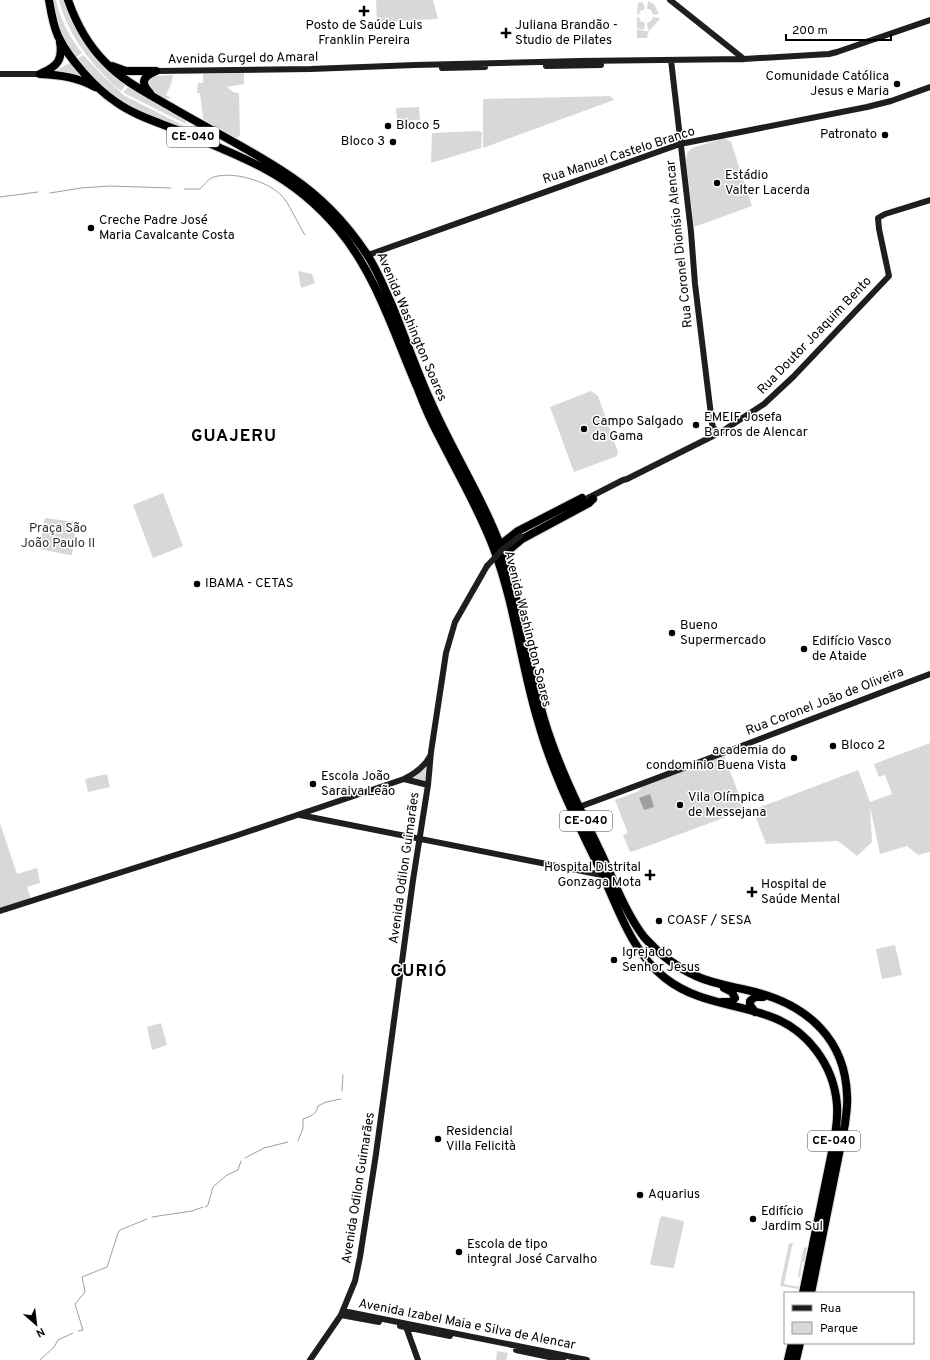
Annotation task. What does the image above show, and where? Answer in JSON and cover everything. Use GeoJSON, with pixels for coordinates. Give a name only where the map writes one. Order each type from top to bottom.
{"type":"FeatureCollection","features":[{"type":"Feature","properties":{"kind":"highway","name":"Avenida Washington Soares"},"geometry":{"type":"LineString","coordinates":[[49,0],[54,25],[59,37],[80,67],[103,91],[118,103],[135,112],[240,157],[272,173],[309,199],[340,232],[360,258],[383,303],[430,417],[479,513],[491,540],[504,579],[532,700],[546,749],[630,934],[641,953],[651,966],[666,979],[680,988],[718,1003],[770,1016],[798,1032],[823,1061],[833,1082],[837,1116],[834,1142],[803,1292]]}},
{"type":"Feature","properties":{"kind":"highway","name":"Avenida Washington Soares"},"geometry":{"type":"LineString","coordinates":[[68,0],[85,35],[94,49],[106,63],[127,81],[273,165],[296,180],[327,206],[368,255],[385,290],[435,413],[483,504],[504,555],[545,722],[560,764],[626,910],[645,938],[663,956],[694,976],[770,997],[797,1008],[810,1017],[820,1028],[838,1054],[846,1084],[848,1100],[845,1124],[810,1292]]}},
{"type":"Feature","properties":{"kind":"highway"},"geometry":{"type":"LineString","coordinates":[[50,72],[59,61],[61,48],[59,37]]}},
{"type":"Feature","properties":{"kind":"highway"},"geometry":{"type":"LineString","coordinates":[[106,63],[126,71],[156,71]]}},
{"type":"Feature","properties":{"kind":"highway"},"geometry":{"type":"LineString","coordinates":[[156,71],[148,74],[145,78],[144,84],[145,88],[156,99]]}},
{"type":"Feature","properties":{"kind":"highway"},"geometry":{"type":"LineString","coordinates":[[40,74],[50,72],[76,78],[103,91]]}},
{"type":"Feature","properties":{"kind":"highway"},"geometry":{"type":"LineString","coordinates":[[504,555],[522,539],[589,504],[594,499]]}},
{"type":"Feature","properties":{"kind":"highway"},"geometry":{"type":"LineString","coordinates":[[500,545],[518,531],[582,501]]}},
{"type":"Feature","properties":{"kind":"highway"},"geometry":{"type":"LineString","coordinates":[[710,981],[715,985],[730,990],[734,994],[735,998],[732,1002],[718,1003]]}},
{"type":"Feature","properties":{"kind":"highway"},"geometry":{"type":"LineString","coordinates":[[755,1012],[750,1004],[753,997],[770,997]]}},
{"type":"Feature","properties":{"kind":"highway"},"geometry":{"type":"LineString","coordinates":[[788,1360],[792,1344]]}},
{"type":"Feature","properties":{"kind":"highway"},"geometry":{"type":"LineString","coordinates":[[796,1360],[800,1344]]}},
{"type":"Feature","properties":{"kind":"street"},"geometry":{"type":"LineString","coordinates":[[670,0],[744,59]]}},
{"type":"Feature","properties":{"kind":"street","name":"Avenida Gurgel do Amaral"},"geometry":{"type":"LineString","coordinates":[[156,71],[311,69],[427,64],[430,68],[455,68],[621,64],[627,60],[744,59],[829,54],[930,20]]}},
{"type":"Feature","properties":{"kind":"street","name":"Rua Coronel Dionísio Alencar"},"geometry":{"type":"LineString","coordinates":[[671,60],[712,426]]}},
{"type":"Feature","properties":{"kind":"street"},"geometry":{"type":"LineString","coordinates":[[0,74],[40,74]]}},
{"type":"Feature","properties":{"kind":"street","name":"Rua Manuel Castelo Branco"},"geometry":{"type":"LineString","coordinates":[[368,255],[680,144],[868,107],[891,101],[930,87]]}},
{"type":"Feature","properties":{"kind":"street","name":"Rua Doutor Joaquim Bento"},"geometry":{"type":"LineString","coordinates":[[488,566],[501,551],[520,536],[582,501],[721,432],[771,398],[800,370],[890,276],[878,219],[879,216],[930,200]]}},
{"type":"Feature","properties":{"kind":"street"},"geometry":{"type":"LineString","coordinates":[[700,442],[707,436],[712,426],[716,432],[721,432]]}},
{"type":"Feature","properties":{"kind":"street","name":"Rua Doutor Joaquim Bento"},"geometry":{"type":"LineString","coordinates":[[582,501],[587,503],[625,483],[628,479]]}},
{"type":"Feature","properties":{"kind":"street","name":"Avenida Odilon Guimarães"},"geometry":{"type":"LineString","coordinates":[[310,1360],[342,1313],[355,1281],[360,1257],[446,652],[455,622],[488,566]]}},
{"type":"Feature","properties":{"kind":"street","name":"Rua Coronel João de Oliveira"},"geometry":{"type":"LineString","coordinates":[[579,807],[930,674]]}},
{"type":"Feature","properties":{"kind":"street","name":"Rua Coronel João de Oliveira"},"geometry":{"type":"LineString","coordinates":[[728,751],[735,751],[930,677]]}},
{"type":"Feature","properties":{"kind":"street"},"geometry":{"type":"LineString","coordinates":[[0,911],[235,836],[404,779],[425,764],[431,752]]}},
{"type":"Feature","properties":{"kind":"street"},"geometry":{"type":"LineString","coordinates":[[404,779],[428,785]]}},
{"type":"Feature","properties":{"kind":"street"},"geometry":{"type":"LineString","coordinates":[[314,817],[309,812],[315,809]]}},
{"type":"Feature","properties":{"kind":"street"},"geometry":{"type":"LineString","coordinates":[[298,814],[602,875]]}},
{"type":"Feature","properties":{"kind":"street","name":"Avenida Izabel Maia e Silva de Alencar"},"geometry":{"type":"LineString","coordinates":[[342,1313],[409,1325],[563,1360]]}},
{"type":"Feature","properties":{"kind":"street"},"geometry":{"type":"LineString","coordinates":[[409,1325],[415,1336],[413,1344],[418,1360]]}},
{"type":"Feature","properties":{"kind":"street","name":"Avenida Izabel Maia e Silva de Alencar"},"geometry":{"type":"LineString","coordinates":[[491,1343],[587,1360]]}},
{"type":"Feature","properties":{"kind":"green space"},"geometry":{"type":"Polygon","coordinates":[[[53,0],[56,0],[66,28],[82,53],[76,57],[71,51],[60,30],[55,16],[53,0]]]}},
{"type":"Feature","properties":{"kind":"green space"},"geometry":{"type":"Polygon","coordinates":[[[59,0],[66,0],[75,24],[127,84],[121,91],[101,72],[83,50],[68,25],[59,0]]]}},
{"type":"Feature","properties":{"kind":"green space"},"geometry":{"type":"Polygon","coordinates":[[[376,0],[433,0],[438,19],[377,22],[376,0]]]}},
{"type":"Feature","properties":{"kind":"green space"},"geometry":{"type":"Polygon","coordinates":[[[648,1],[654,4],[659,14],[653,15],[651,10],[647,9],[648,1]]]}},
{"type":"Feature","properties":{"kind":"green space"},"geometry":{"type":"Polygon","coordinates":[[[643,2],[645,9],[640,11],[639,15],[637,14],[638,3],[643,2]]]}},
{"type":"Feature","properties":{"kind":"green space"},"geometry":{"type":"Polygon","coordinates":[[[637,17],[639,17],[640,21],[645,23],[644,30],[637,28],[637,17]]]}},
{"type":"Feature","properties":{"kind":"green space"},"geometry":{"type":"Polygon","coordinates":[[[653,17],[660,18],[650,30],[648,30],[647,23],[651,21],[653,17]]]}},
{"type":"Feature","properties":{"kind":"green space"},"geometry":{"type":"Polygon","coordinates":[[[637,29],[649,31],[647,38],[637,38],[637,29]]]}},
{"type":"Feature","properties":{"kind":"green space"},"geometry":{"type":"Polygon","coordinates":[[[83,55],[125,96],[184,126],[174,127],[121,103],[93,78],[77,59],[83,55]]]}},
{"type":"Feature","properties":{"kind":"green space"},"geometry":{"type":"Polygon","coordinates":[[[71,62],[91,83],[57,72],[57,70],[71,62]]]}},
{"type":"Feature","properties":{"kind":"green space"},"geometry":{"type":"Polygon","coordinates":[[[244,73],[244,84],[227,87],[233,92],[239,93],[240,135],[237,138],[203,119],[200,93],[197,93],[198,83],[203,83],[203,74],[244,73]]]}},
{"type":"Feature","properties":{"kind":"green space"},"geometry":{"type":"Polygon","coordinates":[[[173,75],[166,95],[171,98],[168,99],[162,97],[149,88],[147,81],[149,78],[173,75]]]}},
{"type":"Feature","properties":{"kind":"green space"},"geometry":{"type":"Polygon","coordinates":[[[129,86],[185,118],[186,124],[123,92],[129,86]]]}},
{"type":"Feature","properties":{"kind":"green space"},"geometry":{"type":"Polygon","coordinates":[[[610,96],[614,100],[483,148],[483,99],[610,96]]]}},
{"type":"Feature","properties":{"kind":"green space"},"geometry":{"type":"Polygon","coordinates":[[[419,107],[420,120],[397,120],[396,108],[419,107]]]}},
{"type":"Feature","properties":{"kind":"green space"},"geometry":{"type":"Polygon","coordinates":[[[479,131],[482,133],[481,148],[431,163],[432,133],[479,131]]]}},
{"type":"Feature","properties":{"kind":"green space","name":"Estádio Valter Lacerda"},"geometry":{"type":"Polygon","coordinates":[[[724,138],[731,142],[752,206],[694,227],[686,161],[687,153],[692,148],[724,138]]]}},
{"type":"Feature","properties":{"kind":"green space"},"geometry":{"type":"Polygon","coordinates":[[[298,271],[312,274],[315,283],[301,288],[298,271]]]}},
{"type":"Feature","properties":{"kind":"green space","name":"Campo Salgado da Gama"},"geometry":{"type":"Polygon","coordinates":[[[591,391],[598,396],[618,452],[617,456],[574,472],[550,407],[591,391]]]}},
{"type":"Feature","properties":{"kind":"green space"},"geometry":{"type":"Polygon","coordinates":[[[163,493],[183,546],[153,558],[133,505],[163,493]]]}},
{"type":"Feature","properties":{"kind":"green space","name":"Praça São João Paulo II"},"geometry":{"type":"Polygon","coordinates":[[[46,518],[76,523],[72,555],[40,549],[44,520],[46,518]]]}},
{"type":"Feature","properties":{"kind":"green space"},"geometry":{"type":"Polygon","coordinates":[[[930,743],[930,852],[918,855],[907,846],[880,854],[870,806],[872,842],[857,856],[838,841],[766,844],[753,810],[858,770],[870,802],[892,794],[885,775],[879,777],[874,764],[930,743]]]}},
{"type":"Feature","properties":{"kind":"green space","name":"Vila Olímpica de Messejana"},"geometry":{"type":"Polygon","coordinates":[[[724,756],[745,810],[630,852],[623,835],[627,833],[627,831],[615,800],[639,791],[642,786],[724,756]]]}},
{"type":"Feature","properties":{"kind":"green space"},"geometry":{"type":"Polygon","coordinates":[[[426,766],[425,782],[410,778],[426,766]]]}},
{"type":"Feature","properties":{"kind":"green space"},"geometry":{"type":"Polygon","coordinates":[[[107,774],[110,787],[88,792],[85,779],[107,774]]]}},
{"type":"Feature","properties":{"kind":"green space"},"geometry":{"type":"Polygon","coordinates":[[[0,823],[17,874],[37,868],[40,883],[27,887],[31,900],[0,910],[0,823]]]}},
{"type":"Feature","properties":{"kind":"green space"},"geometry":{"type":"Polygon","coordinates":[[[895,945],[902,975],[882,979],[876,949],[895,945]]]}},
{"type":"Feature","properties":{"kind":"green space"},"geometry":{"type":"Polygon","coordinates":[[[161,1023],[167,1045],[152,1050],[147,1027],[161,1023]]]}},
{"type":"Feature","properties":{"kind":"green space"},"geometry":{"type":"Polygon","coordinates":[[[662,1216],[683,1221],[684,1223],[673,1268],[650,1264],[660,1218],[662,1216]]]}},
{"type":"Feature","properties":{"kind":"green space"},"geometry":{"type":"Polygon","coordinates":[[[789,1243],[794,1244],[792,1246],[784,1284],[799,1287],[799,1289],[780,1286],[789,1243]]]}},
{"type":"Feature","properties":{"kind":"green space"},"geometry":{"type":"Polygon","coordinates":[[[804,1247],[807,1248],[804,1262],[802,1262],[800,1278],[798,1275],[804,1247]]]}},
{"type":"Feature","properties":{"kind":"green space"},"geometry":{"type":"Polygon","coordinates":[[[497,1351],[508,1353],[506,1360],[496,1360],[497,1351]]]}},
{"type":"Feature","properties":{"kind":"shaded area"},"geometry":{"type":"Polygon","coordinates":[[[650,794],[654,807],[644,810],[639,798],[650,794]]]}},
{"type":"Feature","properties":{"kind":"waterway"},"geometry":{"type":"LineString","coordinates":[[184,189],[200,189],[210,179],[222,175],[249,178],[267,185],[284,198],[305,235]]}},
{"type":"Feature","properties":{"kind":"waterway"},"geometry":{"type":"LineString","coordinates":[[50,193],[81,188],[110,186],[171,188]]}},
{"type":"Feature","properties":{"kind":"waterway"},"geometry":{"type":"LineString","coordinates":[[0,197],[38,192]]}},
{"type":"Feature","properties":{"kind":"waterway"},"geometry":{"type":"LineString","coordinates":[[342,1091],[343,1075]]}},
{"type":"Feature","properties":{"kind":"waterway"},"geometry":{"type":"LineString","coordinates":[[298,1141],[303,1128],[303,1119],[311,1116],[318,1106],[326,1102],[341,1099]]}},
{"type":"Feature","properties":{"kind":"waterway"},"geometry":{"type":"LineString","coordinates":[[245,1158],[264,1148],[288,1142]]}},
{"type":"Feature","properties":{"kind":"waterway"},"geometry":{"type":"LineString","coordinates":[[205,1207],[208,1205],[213,1187],[227,1175],[238,1170],[241,1161]]}},
{"type":"Feature","properties":{"kind":"waterway"},"geometry":{"type":"LineString","coordinates":[[152,1217],[192,1211],[203,1207]]}},
{"type":"Feature","properties":{"kind":"waterway"},"geometry":{"type":"LineString","coordinates":[[78,1331],[83,1330],[75,1304],[85,1292],[82,1277],[107,1267],[120,1230],[147,1219]]}},
{"type":"Feature","properties":{"kind":"waterway"},"geometry":{"type":"LineString","coordinates":[[40,1360],[54,1347],[58,1340],[73,1333]]}},
{"type":"Feature","properties":{"kind":"place","name":"Posto de Saúde Luis Franklin Pereira"},"geometry":{"type":"Point","coordinates":[364,11]}},
{"type":"Feature","properties":{"kind":"place","name":"Juliana Brandão - Studio de Pilates"},"geometry":{"type":"Point","coordinates":[506,33]}},
{"type":"Feature","properties":{"kind":"place","name":"Comunidade Católica Jesus e Maria"},"geometry":{"type":"Point","coordinates":[897,84]}},
{"type":"Feature","properties":{"kind":"place","name":"Bloco 5"},"geometry":{"type":"Point","coordinates":[388,126]}},
{"type":"Feature","properties":{"kind":"place","name":"Patronato"},"geometry":{"type":"Point","coordinates":[885,135]}},
{"type":"Feature","properties":{"kind":"place","name":"Bloco 3"},"geometry":{"type":"Point","coordinates":[393,142]}},
{"type":"Feature","properties":{"kind":"place","name":"Estádio Valter Lacerda"},"geometry":{"type":"Point","coordinates":[717,183]}},
{"type":"Feature","properties":{"kind":"place","name":"Creche Padre José Maria Cavalcante Costa"},"geometry":{"type":"Point","coordinates":[91,228]}},
{"type":"Feature","properties":{"kind":"place","name":"EMEIF Josefa Barros de Alencar"},"geometry":{"type":"Point","coordinates":[696,425]}},
{"type":"Feature","properties":{"kind":"place","name":"Campo Salgado da Gama"},"geometry":{"type":"Point","coordinates":[584,429]}},
{"type":"Feature","properties":{"kind":"place","name":"IBAMA - CETAS"},"geometry":{"type":"Point","coordinates":[197,584]}},
{"type":"Feature","properties":{"kind":"place","name":"Bueno Supermercado"},"geometry":{"type":"Point","coordinates":[672,633]}},
{"type":"Feature","properties":{"kind":"place","name":"Edifício Vasco de Ataide"},"geometry":{"type":"Point","coordinates":[804,649]}},
{"type":"Feature","properties":{"kind":"place","name":"Bloco 2"},"geometry":{"type":"Point","coordinates":[833,746]}},
{"type":"Feature","properties":{"kind":"place","name":"academia do condominio Buena Vista"},"geometry":{"type":"Point","coordinates":[794,758]}},
{"type":"Feature","properties":{"kind":"place","name":"Escola João Saraiva Leão"},"geometry":{"type":"Point","coordinates":[313,784]}},
{"type":"Feature","properties":{"kind":"place","name":"Vila Olímpica de Messejana"},"geometry":{"type":"Point","coordinates":[680,805]}},
{"type":"Feature","properties":{"kind":"place","name":"Hospital Distrital Gonzaga Mota"},"geometry":{"type":"Point","coordinates":[650,875]}},
{"type":"Feature","properties":{"kind":"place","name":"Hospital de Saúde Mental"},"geometry":{"type":"Point","coordinates":[752,892]}},
{"type":"Feature","properties":{"kind":"place","name":"COASF / SESA"},"geometry":{"type":"Point","coordinates":[659,921]}},
{"type":"Feature","properties":{"kind":"place","name":"Igreja do Senhor Jesus"},"geometry":{"type":"Point","coordinates":[614,960]}},
{"type":"Feature","properties":{"kind":"place","name":"Residencial Villa Felicità"},"geometry":{"type":"Point","coordinates":[438,1139]}},
{"type":"Feature","properties":{"kind":"place","name":"Aquarius"},"geometry":{"type":"Point","coordinates":[640,1195]}},
{"type":"Feature","properties":{"kind":"place","name":"Edifício Jardim Sul"},"geometry":{"type":"Point","coordinates":[753,1219]}},
{"type":"Feature","properties":{"kind":"place","name":"Escola de tipo integral José Carvalho"},"geometry":{"type":"Point","coordinates":[459,1252]}},
{"type":"Feature","properties":{"kind":"district","name":"GUAJERU"},"geometry":{"type":"Point","coordinates":[234,437]}},
{"type":"Feature","properties":{"kind":"district","name":"CURIÓ"},"geometry":{"type":"Point","coordinates":[419,972]}}]}
